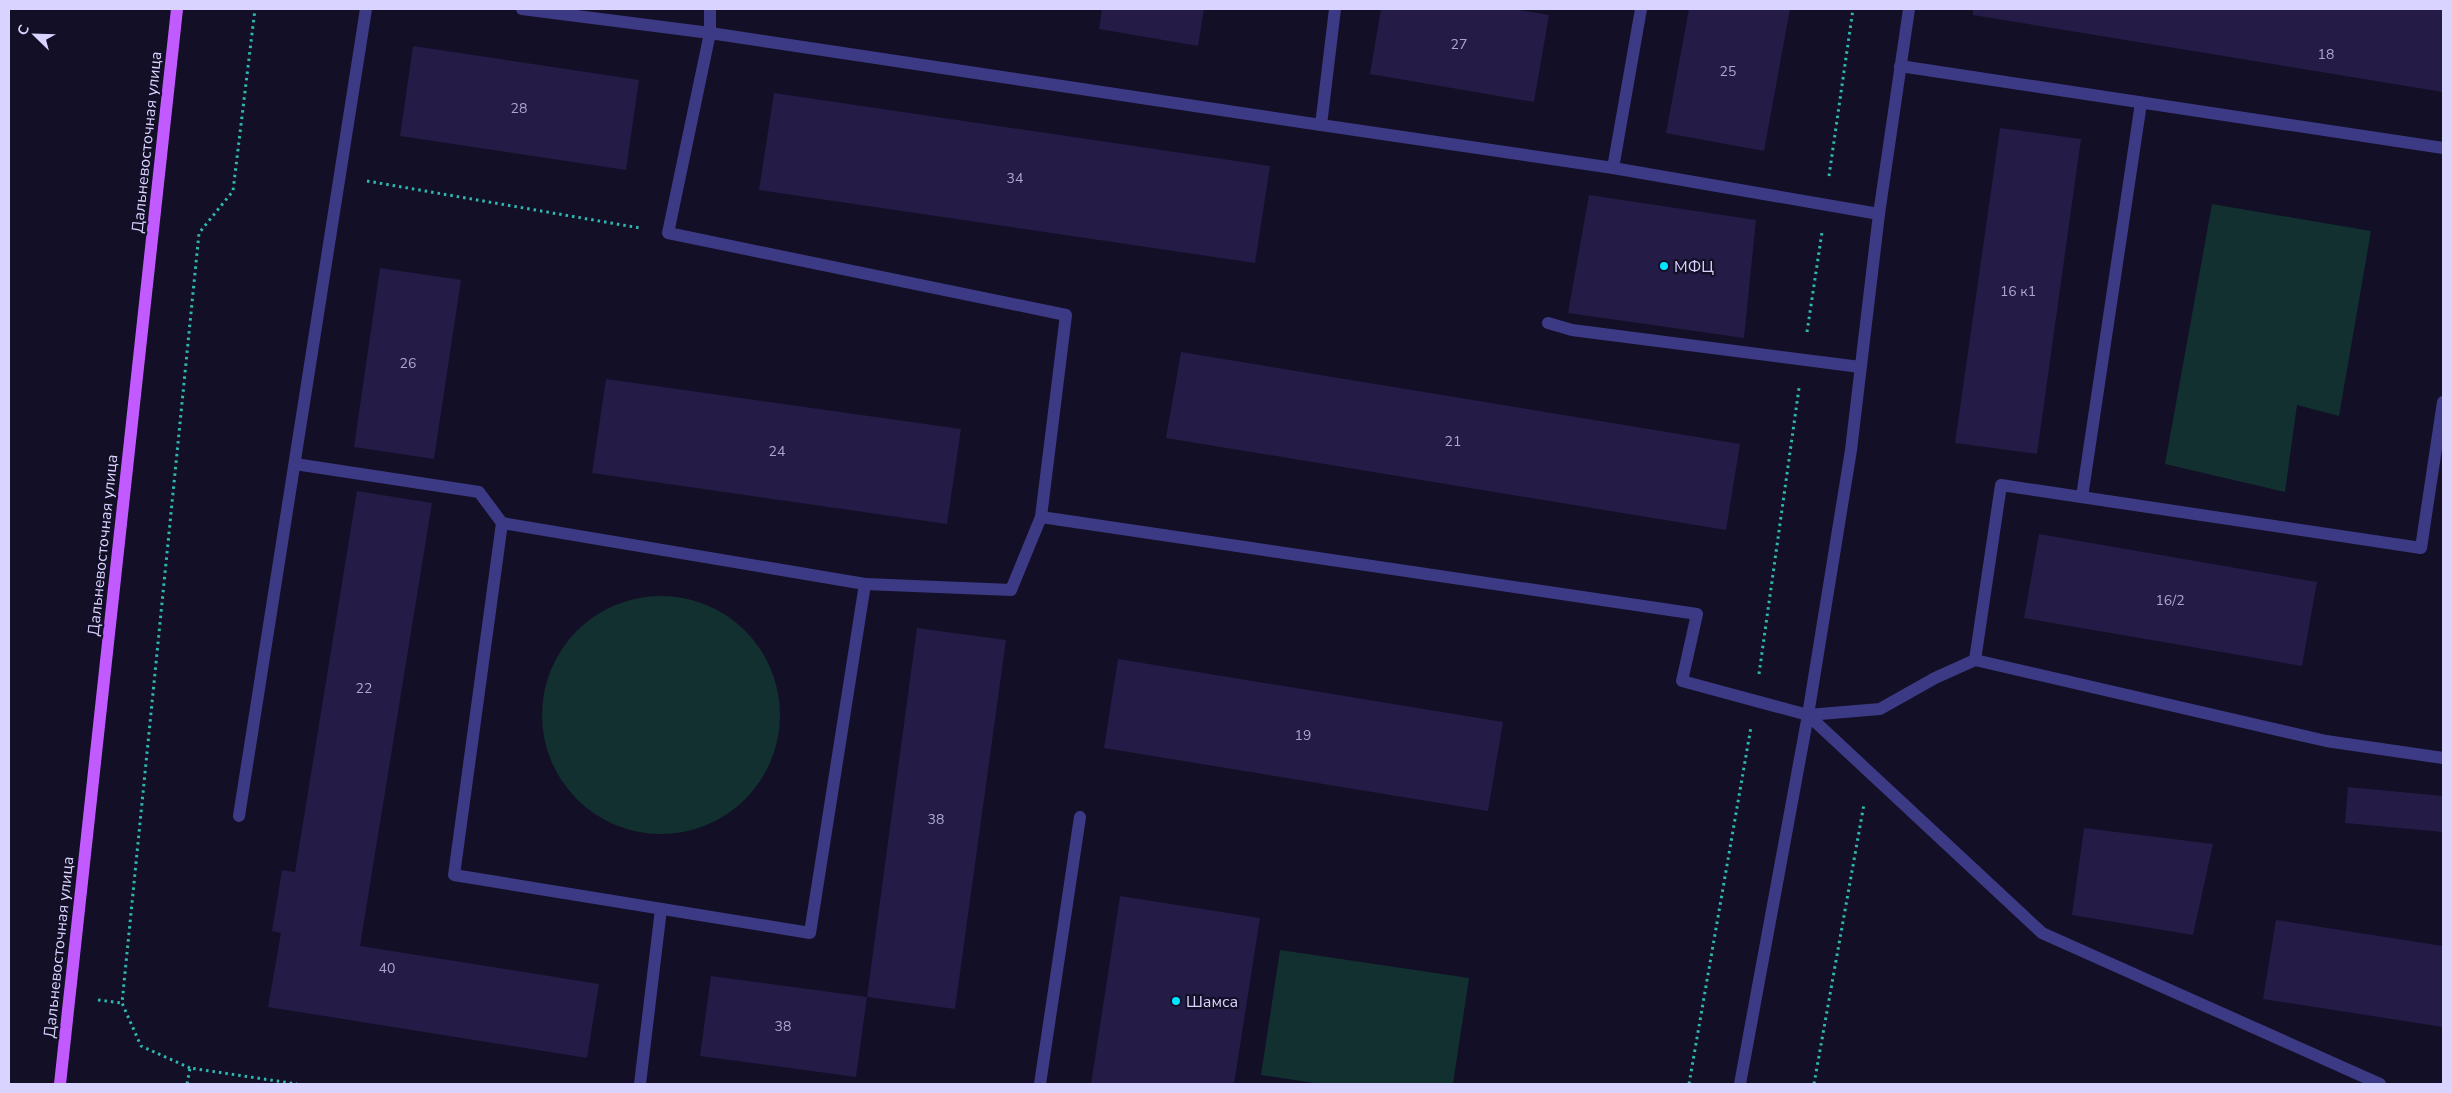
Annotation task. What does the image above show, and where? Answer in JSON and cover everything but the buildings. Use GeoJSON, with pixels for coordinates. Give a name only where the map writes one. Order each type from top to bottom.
{"type":"FeatureCollection","features":[{"type":"Feature","properties":{"kind":"main road","name":"Дальневосточная улица"},"geometry":{"type":"LineString","coordinates":[[60,1084],[177,9]]}},
{"type":"Feature","properties":{"kind":"street"},"geometry":{"type":"LineString","coordinates":[[239,816],[366,9]]}},
{"type":"Feature","properties":{"kind":"street"},"geometry":{"type":"LineString","coordinates":[[522,9],[710,32],[1613,168],[1879,214]]}},
{"type":"Feature","properties":{"kind":"street"},"geometry":{"type":"LineString","coordinates":[[295,464],[479,492],[502,523],[865,584],[1011,590],[1041,517],[1066,315],[668,233],[710,32],[710,9]]}},
{"type":"Feature","properties":{"kind":"street"},"geometry":{"type":"LineString","coordinates":[[1321,125],[1335,9]]}},
{"type":"Feature","properties":{"kind":"street"},"geometry":{"type":"LineString","coordinates":[[1613,168],[1641,9]]}},
{"type":"Feature","properties":{"kind":"street"},"geometry":{"type":"LineString","coordinates":[[1740,1084],[1808,715],[1851,450],[1879,214],[1909,9]]}},
{"type":"Feature","properties":{"kind":"street"},"geometry":{"type":"LineString","coordinates":[[1900,66],[2443,148]]}},
{"type":"Feature","properties":{"kind":"street"},"geometry":{"type":"LineString","coordinates":[[2082,497],[2141,102]]}},
{"type":"Feature","properties":{"kind":"street"},"geometry":{"type":"LineString","coordinates":[[1548,323],[1572,330],[1860,367]]}},
{"type":"Feature","properties":{"kind":"street"},"geometry":{"type":"LineString","coordinates":[[1975,660],[2001,485],[2422,548],[2443,402]]}},
{"type":"Feature","properties":{"kind":"street"},"geometry":{"type":"LineString","coordinates":[[1041,517],[1697,614],[1682,681],[1808,715],[1880,709],[1935,678],[1975,660],[2326,740],[2443,758]]}},
{"type":"Feature","properties":{"kind":"street"},"geometry":{"type":"LineString","coordinates":[[502,523],[454,874],[810,933],[865,584]]}},
{"type":"Feature","properties":{"kind":"street"},"geometry":{"type":"LineString","coordinates":[[1808,715],[2042,933],[2380,1084]]}},
{"type":"Feature","properties":{"kind":"street"},"geometry":{"type":"LineString","coordinates":[[1040,1084],[1080,817]]}},
{"type":"Feature","properties":{"kind":"street"},"geometry":{"type":"LineString","coordinates":[[640,1084],[661,908]]}},
{"type":"Feature","properties":{"kind":"path"},"geometry":{"type":"LineString","coordinates":[[255,9],[233,192],[199,233],[122,1003],[141,1046],[190,1068],[297,1084]]}},
{"type":"Feature","properties":{"kind":"path"},"geometry":{"type":"LineString","coordinates":[[1689,1084],[1756,701],[1853,9]]}},
{"type":"Feature","properties":{"kind":"path"},"geometry":{"type":"LineString","coordinates":[[340,177],[668,233]]}},
{"type":"Feature","properties":{"kind":"path"},"geometry":{"type":"LineString","coordinates":[[1814,1084],[1869,772]]}},
{"type":"Feature","properties":{"kind":"path"},"geometry":{"type":"LineString","coordinates":[[187,1084],[190,1068]]}},
{"type":"Feature","properties":{"kind":"green space"},"geometry":{"type":"Polygon","coordinates":[[[2212,204],[2371,231],[2339,416],[2297,405],[2285,492],[2165,464],[2212,204]]]}},
{"type":"Feature","properties":{"kind":"green space"},"geometry":{"type":"Polygon","coordinates":[[[649,596],[673,596],[696,601],[717,610],[737,623],[753,639],[766,659],[775,680],[780,703],[778,738],[771,761],[753,791],[737,807],[717,820],[696,829],[673,834],[649,834],[626,829],[605,820],[585,807],[569,791],[556,771],[547,750],[542,727],[542,703],[547,680],[556,659],[569,639],[585,623],[605,610],[626,601],[649,596]]]}},
{"type":"Feature","properties":{"kind":"green space"},"geometry":{"type":"Polygon","coordinates":[[[1280,950],[1469,978],[1453,1084],[1321,1084],[1261,1075],[1280,950]]]}},
{"type":"Feature","properties":{"kind":"place","name":"МФЦ"},"geometry":{"type":"Point","coordinates":[1664,266]}},
{"type":"Feature","properties":{"kind":"place","name":"Шамса"},"geometry":{"type":"Point","coordinates":[1176,1001]}}]}
